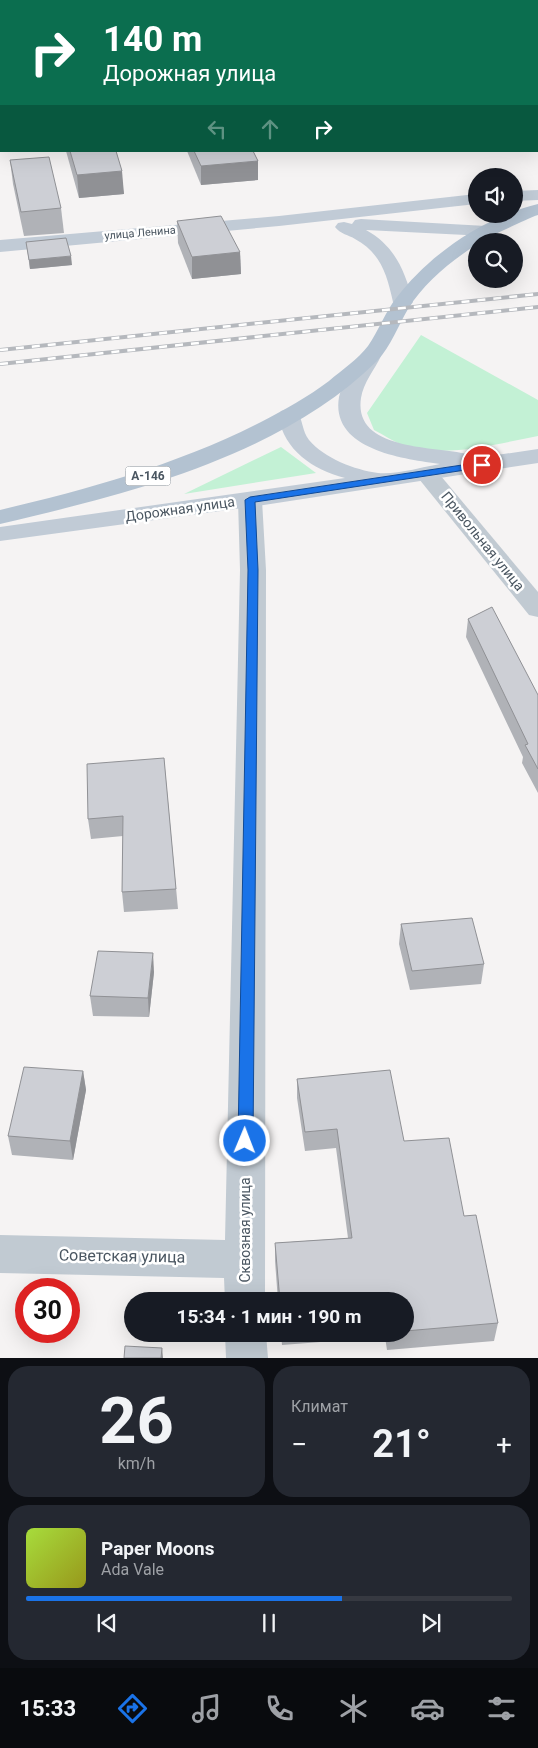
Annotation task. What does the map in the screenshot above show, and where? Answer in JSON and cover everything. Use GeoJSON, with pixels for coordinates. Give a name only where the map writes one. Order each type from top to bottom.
{"type":"FeatureCollection","features":[{"type":"Feature","properties":{"kind":"main road"},"geometry":{"type":"LineString","coordinates":[[523,196],[538,195]]}},
{"type":"Feature","properties":{"kind":"main road","name":"улица Ленина"},"geometry":{"type":"LineString","coordinates":[[0,246],[280,221],[468,200]]}},
{"type":"Feature","properties":{"kind":"main road","name":"А-146"},"geometry":{"type":"LineString","coordinates":[[0,517],[56,505],[132,482],[215,452],[289,416],[332,388],[371,356],[404,302],[432,269],[453,252],[486,231],[518,215],[538,209]]}},
{"type":"Feature","properties":{"kind":"main road","name":"улица Ленина"},"geometry":{"type":"LineString","coordinates":[[280,221],[486,231]]}},
{"type":"Feature","properties":{"kind":"main road","name":"улица Ленина"},"geometry":{"type":"LineString","coordinates":[[313,222],[344,227],[376,242],[390,259],[404,302]]}},
{"type":"Feature","properties":{"kind":"main road"},"geometry":{"type":"LineString","coordinates":[[371,356],[350,397],[349,415],[362,434],[387,447],[425,456],[500,462]]}},
{"type":"Feature","properties":{"kind":"main road"},"geometry":{"type":"LineString","coordinates":[[289,416],[290,429],[302,446],[322,461],[350,473],[382,480]]}},
{"type":"Feature","properties":{"kind":"main road","name":"Дорожная улица"},"geometry":{"type":"LineString","coordinates":[[0,534],[250,500],[538,456]]}},
{"type":"Feature","properties":{"kind":"main road"},"geometry":{"type":"LineString","coordinates":[[56,505],[250,500]]}},
{"type":"Feature","properties":{"kind":"street","name":"Привольная улица"},"geometry":{"type":"LineString","coordinates":[[427,474],[538,609]]}},
{"type":"Feature","properties":{"kind":"street","name":"Сквозная улица"},"geometry":{"type":"LineString","coordinates":[[245,1292],[253,570],[250,500]]}},
{"type":"Feature","properties":{"kind":"street","name":"Советская улица"},"geometry":{"type":"LineString","coordinates":[[0,1254],[244,1259]]}},
{"type":"Feature","properties":{"kind":"street"},"geometry":{"type":"LineString","coordinates":[[246,1342],[247,1358]]}},
{"type":"Feature","properties":{"kind":"green space"},"geometry":{"type":"Polygon","coordinates":[[[421,335],[538,400],[538,436],[488,446],[438,451],[405,446],[374,430],[367,413],[421,335]]]}},
{"type":"Feature","properties":{"kind":"green space"},"geometry":{"type":"Polygon","coordinates":[[[281,447],[316,473],[184,494],[281,447]]]}},
{"type":"Feature","properties":{"kind":"building"},"geometry":{"type":"Polygon","coordinates":[[[70,152],[116,152],[122,171],[77,175],[70,152]]]}},
{"type":"Feature","properties":{"kind":"building"},"geometry":{"type":"Polygon","coordinates":[[[194,152],[254,152],[258,161],[201,166],[194,152]]]}},
{"type":"Feature","properties":{"kind":"building"},"geometry":{"type":"Polygon","coordinates":[[[49,157],[61,208],[21,212],[10,160],[49,157]]]}},
{"type":"Feature","properties":{"kind":"building"},"geometry":{"type":"Polygon","coordinates":[[[221,216],[240,252],[192,257],[177,221],[221,216]]]}},
{"type":"Feature","properties":{"kind":"building"},"geometry":{"type":"Polygon","coordinates":[[[66,238],[71,256],[29,260],[26,242],[66,238]]]}},
{"type":"Feature","properties":{"kind":"building"},"geometry":{"type":"Polygon","coordinates":[[[492,607],[538,695],[538,769],[525,745],[528,744],[468,619],[492,607]]]}},
{"type":"Feature","properties":{"kind":"building"},"geometry":{"type":"Polygon","coordinates":[[[164,758],[176,889],[122,892],[123,816],[88,819],[87,764],[164,758]]]}},
{"type":"Feature","properties":{"kind":"building"},"geometry":{"type":"Polygon","coordinates":[[[472,918],[484,964],[412,971],[401,924],[472,918]]]}},
{"type":"Feature","properties":{"kind":"building"},"geometry":{"type":"Polygon","coordinates":[[[98,951],[153,953],[148,998],[90,996],[98,951]]]}},
{"type":"Feature","properties":{"kind":"building"},"geometry":{"type":"Polygon","coordinates":[[[24,1067],[83,1071],[70,1141],[8,1136],[24,1067]]]}},
{"type":"Feature","properties":{"kind":"building"},"geometry":{"type":"Polygon","coordinates":[[[390,1070],[404,1141],[449,1138],[464,1216],[476,1215],[498,1323],[414,1330],[414,1292],[279,1292],[275,1243],[352,1238],[337,1129],[305,1132],[297,1079],[390,1070]]]}},
{"type":"Feature","properties":{"kind":"building"},"geometry":{"type":"Polygon","coordinates":[[[125,1346],[162,1348],[161,1358],[124,1358],[125,1346]]]}},
{"type":"Feature","properties":{"kind":"railway"},"geometry":{"type":"LineString","coordinates":[[0,350],[538,294]]}},
{"type":"Feature","properties":{"kind":"railway"},"geometry":{"type":"LineString","coordinates":[[0,364],[538,307]]}},
{"type":"Feature","properties":{"kind":"route"},"geometry":{"type":"LineString","coordinates":[[245,1141],[253,570],[250,500],[482,465]]}}]}
